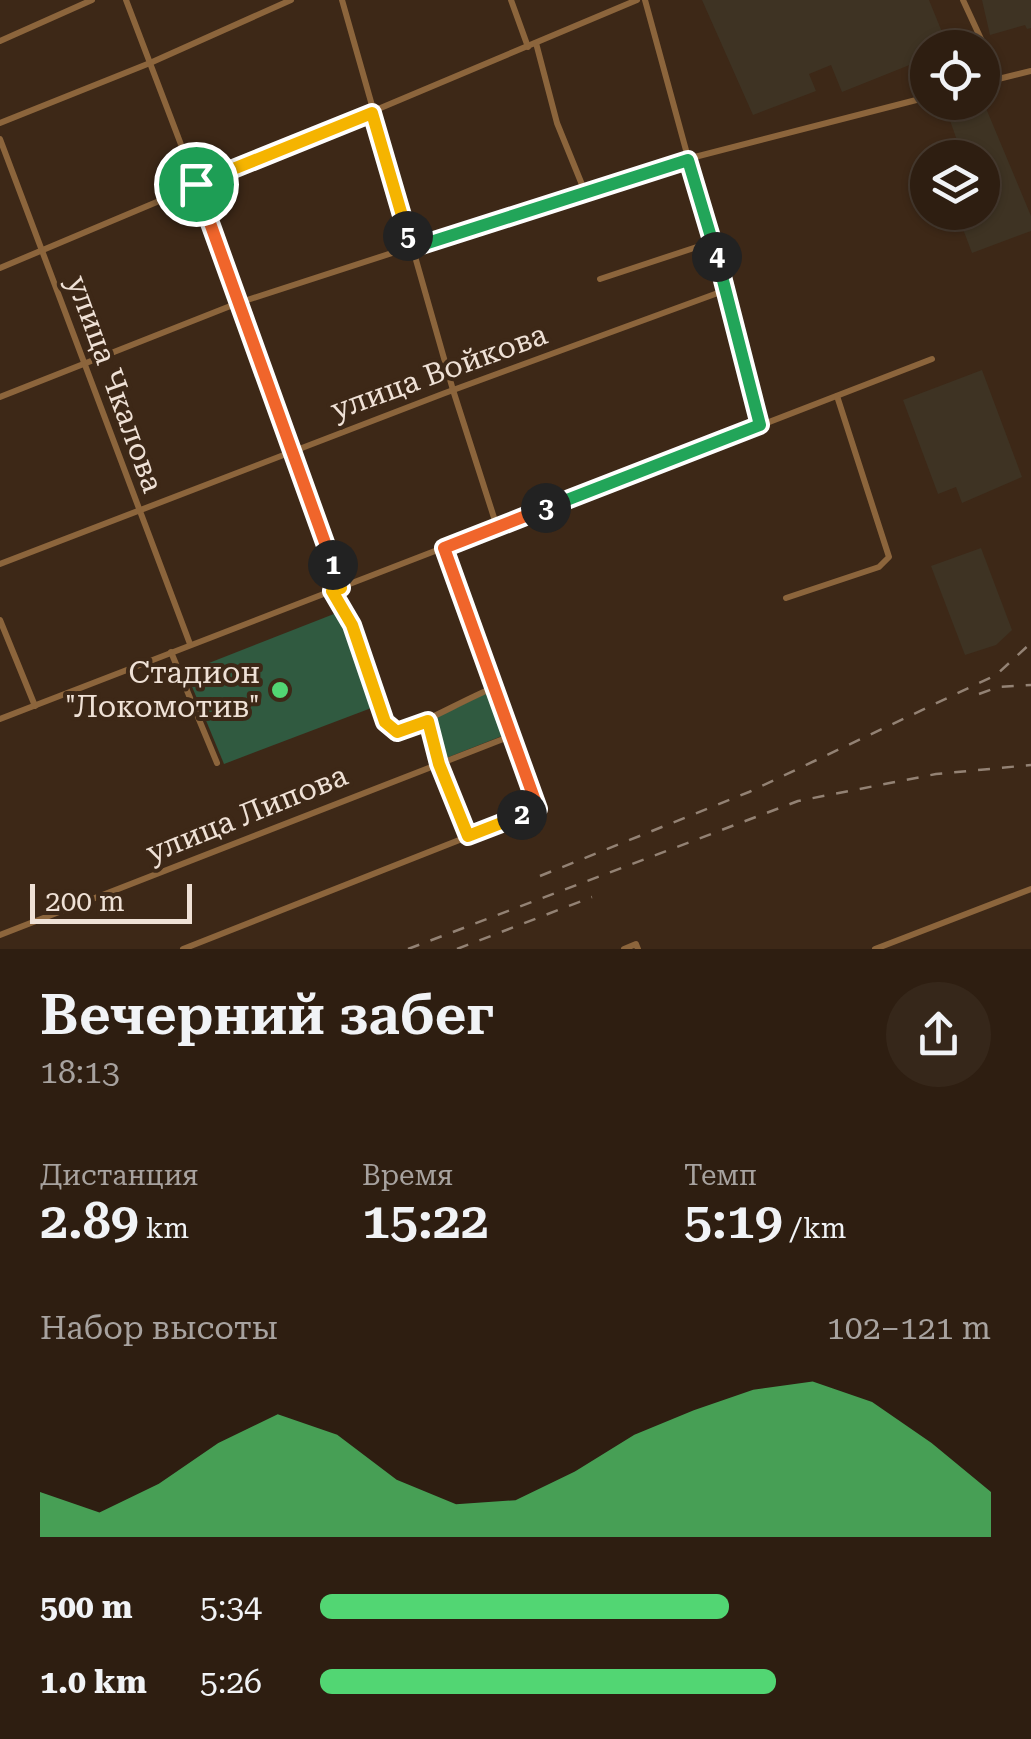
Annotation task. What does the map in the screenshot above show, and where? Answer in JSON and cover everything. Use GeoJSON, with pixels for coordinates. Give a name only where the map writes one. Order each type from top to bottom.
{"type":"FeatureCollection","features":[{"type":"Feature","properties":{"kind":"street"},"geometry":{"type":"LineString","coordinates":[[0,41],[92,0]]}},
{"type":"Feature","properties":{"kind":"street"},"geometry":{"type":"LineString","coordinates":[[126,0],[292,451],[385,722],[397,732],[428,721],[494,686]]}},
{"type":"Feature","properties":{"kind":"street"},"geometry":{"type":"LineString","coordinates":[[0,123],[150,63],[291,0]]}},
{"type":"Feature","properties":{"kind":"street"},"geometry":{"type":"LineString","coordinates":[[342,0],[453,390],[497,527]]}},
{"type":"Feature","properties":{"kind":"street"},"geometry":{"type":"LineString","coordinates":[[511,0],[532,45],[584,192]]}},
{"type":"Feature","properties":{"kind":"street"},"geometry":{"type":"LineString","coordinates":[[0,268],[637,0]]}},
{"type":"Feature","properties":{"kind":"street"},"geometry":{"type":"LineString","coordinates":[[645,0],[760,425]]}},
{"type":"Feature","properties":{"kind":"street"},"geometry":{"type":"LineString","coordinates":[[963,0],[977,30]]}},
{"type":"Feature","properties":{"kind":"street"},"geometry":{"type":"LineString","coordinates":[[1000,78],[1031,72]]}},
{"type":"Feature","properties":{"kind":"street"},"geometry":{"type":"LineString","coordinates":[[0,398],[238,303],[688,160],[910,103]]}},
{"type":"Feature","properties":{"kind":"street","name":"улица Чкалова"},"geometry":{"type":"LineString","coordinates":[[0,139],[190,644]]}},
{"type":"Feature","properties":{"kind":"street"},"geometry":{"type":"LineString","coordinates":[[600,279],[712,242]]}},
{"type":"Feature","properties":{"kind":"street","name":"улица Войкова"},"geometry":{"type":"LineString","coordinates":[[0,564],[726,290]]}},
{"type":"Feature","properties":{"kind":"street"},"geometry":{"type":"LineString","coordinates":[[0,719],[932,359]]}},
{"type":"Feature","properties":{"kind":"street"},"geometry":{"type":"LineString","coordinates":[[786,598],[879,567],[889,557],[837,396]]}},
{"type":"Feature","properties":{"kind":"street"},"geometry":{"type":"LineString","coordinates":[[183,949],[538,809],[444,548]]}},
{"type":"Feature","properties":{"kind":"street"},"geometry":{"type":"LineString","coordinates":[[0,620],[35,706]]}},
{"type":"Feature","properties":{"kind":"street"},"geometry":{"type":"LineString","coordinates":[[171,652],[217,762]]}},
{"type":"Feature","properties":{"kind":"street"},"geometry":{"type":"LineString","coordinates":[[428,721],[439,764],[468,836]]}},
{"type":"Feature","properties":{"kind":"street","name":"улица Липова"},"geometry":{"type":"LineString","coordinates":[[0,935],[511,736]]}},
{"type":"Feature","properties":{"kind":"street"},"geometry":{"type":"LineString","coordinates":[[875,949],[1031,888]]}},
{"type":"Feature","properties":{"kind":"street"},"geometry":{"type":"LineString","coordinates":[[624,949],[636,944],[638,949]]}},
{"type":"Feature","properties":{"kind":"shaded area"},"geometry":{"type":"Polygon","coordinates":[[[702,0],[929,0],[941,30],[910,30],[910,65],[842,92],[831,65],[809,74],[816,91],[753,115],[702,0]]]}},
{"type":"Feature","properties":{"kind":"shaded area"},"geometry":{"type":"Polygon","coordinates":[[[982,0],[1031,0],[1031,28],[1025,25],[1000,32],[989,30],[982,0]]]}},
{"type":"Feature","properties":{"kind":"shaded area"},"geometry":{"type":"Polygon","coordinates":[[[950,120],[991,120],[999,140],[957,140],[950,120]]]}},
{"type":"Feature","properties":{"kind":"shaded area"},"geometry":{"type":"Polygon","coordinates":[[[1000,142],[1031,216],[1031,231],[972,253],[963,230],[1000,230],[1000,142]]]}},
{"type":"Feature","properties":{"kind":"shaded area"},"geometry":{"type":"Polygon","coordinates":[[[982,370],[1022,477],[962,503],[956,487],[938,494],[903,400],[982,370]]]}},
{"type":"Feature","properties":{"kind":"shaded area"},"geometry":{"type":"Polygon","coordinates":[[[981,548],[1012,630],[996,645],[965,655],[931,566],[981,548]]]}},
{"type":"Feature","properties":{"kind":"green space","name":"Стадион \"Локомотив\""},"geometry":{"type":"Polygon","coordinates":[[[339,612],[374,707],[224,764],[186,672],[339,612]]]}},
{"type":"Feature","properties":{"kind":"green space"},"geometry":{"type":"Polygon","coordinates":[[[487,693],[493,696],[503,723],[502,736],[441,760],[431,729],[433,719],[487,693]]]}},
{"type":"Feature","properties":{"kind":"railway"},"geometry":{"type":"LineString","coordinates":[[540,876],[749,792],[996,675],[1031,643]]}},
{"type":"Feature","properties":{"kind":"railway"},"geometry":{"type":"LineString","coordinates":[[979,694],[998,687],[1031,685]]}},
{"type":"Feature","properties":{"kind":"railway"},"geometry":{"type":"LineString","coordinates":[[408,949],[798,801],[936,774],[1031,765]]}},
{"type":"Feature","properties":{"kind":"railway"},"geometry":{"type":"LineString","coordinates":[[457,949],[592,897]]}},
{"type":"Feature","properties":{"kind":"place","name":"Стадион \"Локомотив\""},"geometry":{"type":"Point","coordinates":[280,690]}},
{"type":"Feature","properties":{"kind":"route"},"geometry":{"type":"LineString","coordinates":[[372,113],[412,248],[688,160],[760,425],[444,548],[538,809],[468,836],[439,764],[428,721],[397,732],[385,722],[352,625],[332,591],[341,588],[196,184],[372,113]]}}]}
